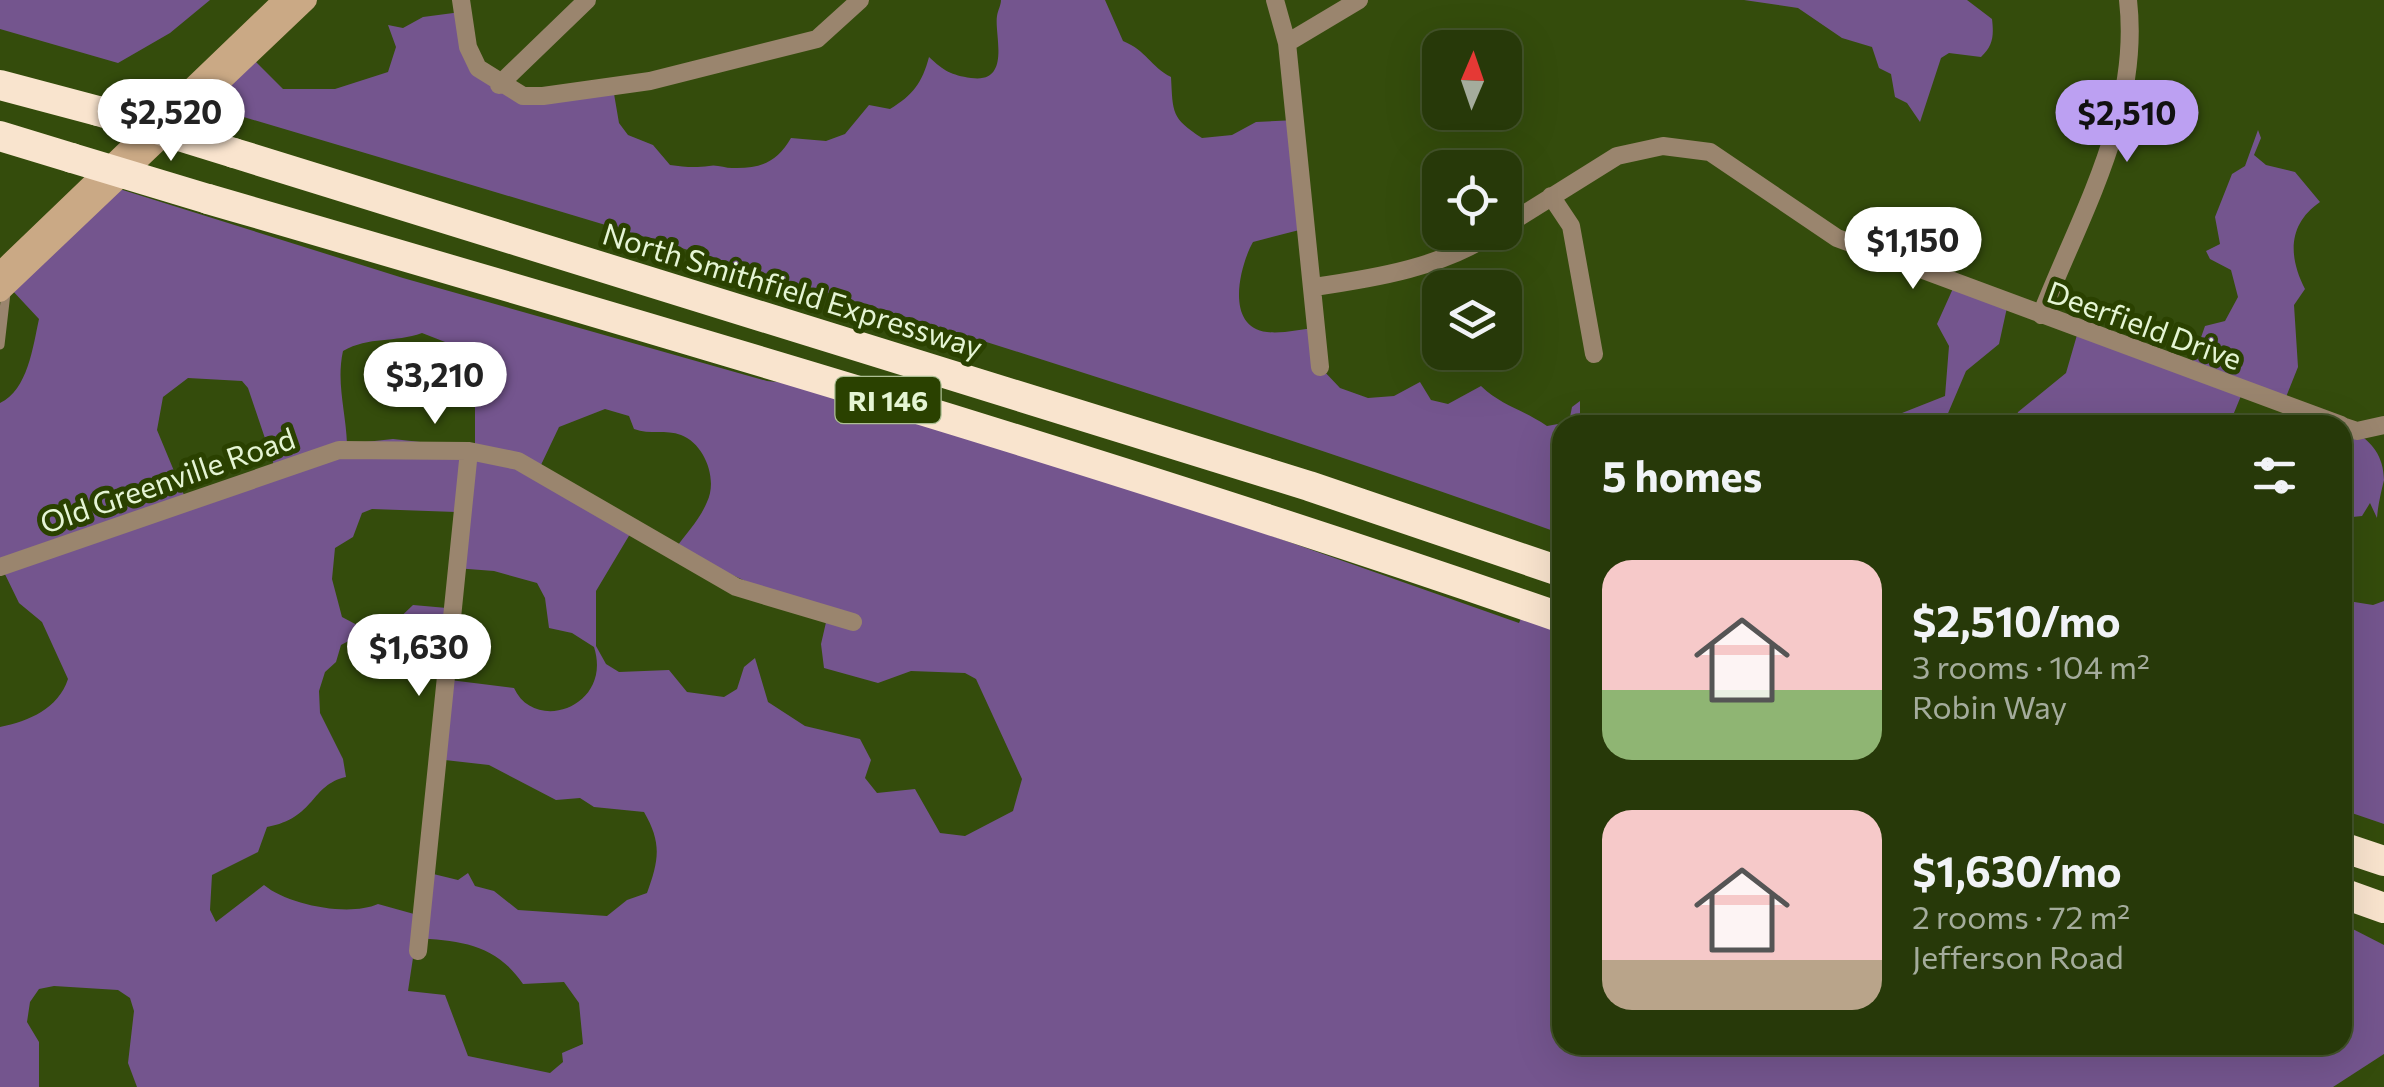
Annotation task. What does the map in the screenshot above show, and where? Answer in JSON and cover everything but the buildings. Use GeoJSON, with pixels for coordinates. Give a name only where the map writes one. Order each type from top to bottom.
{"type":"FeatureCollection","features":[{"type":"Feature","properties":{"kind":"highway","name":"North Smithfield Expressway"},"geometry":{"type":"LineString","coordinates":[[0,85],[98,111],[1290,480],[1552,569]]}},
{"type":"Feature","properties":{"kind":"highway","name":"RI 146"},"geometry":{"type":"LineString","coordinates":[[0,136],[742,354],[1212,498],[1552,615]]}},
{"type":"Feature","properties":{"kind":"highway"},"geometry":{"type":"LineString","coordinates":[[2352,850],[2384,861]]}},
{"type":"Feature","properties":{"kind":"highway"},"geometry":{"type":"LineString","coordinates":[[2352,897],[2384,908]]}},
{"type":"Feature","properties":{"kind":"main road"},"geometry":{"type":"LineString","coordinates":[[2,284],[283,0]]}},
{"type":"Feature","properties":{"kind":"main road"},"geometry":{"type":"LineString","coordinates":[[2,284],[307,0]]}},
{"type":"Feature","properties":{"kind":"street"},"geometry":{"type":"LineString","coordinates":[[460,0],[473,60],[499,85],[522,96],[650,81],[817,39],[860,0]]}},
{"type":"Feature","properties":{"kind":"street"},"geometry":{"type":"LineString","coordinates":[[499,85],[587,0]]}},
{"type":"Feature","properties":{"kind":"street"},"geometry":{"type":"LineString","coordinates":[[1276,0],[1287,43],[1320,368]]}},
{"type":"Feature","properties":{"kind":"street"},"geometry":{"type":"LineString","coordinates":[[1287,43],[1359,0]]}},
{"type":"Feature","properties":{"kind":"street"},"geometry":{"type":"LineString","coordinates":[[2041,316],[2122,115],[2131,65],[2128,0]]}},
{"type":"Feature","properties":{"kind":"street","name":"Deerfield Drive"},"geometry":{"type":"LineString","coordinates":[[1522,215],[1617,156],[1662,146],[1710,152],[1837,238],[2314,415]]}},
{"type":"Feature","properties":{"kind":"street"},"geometry":{"type":"LineString","coordinates":[[1551,196],[1571,226],[1594,354]]}},
{"type":"Feature","properties":{"kind":"street"},"geometry":{"type":"LineString","coordinates":[[1314,287],[1367,280],[1468,250]]}},
{"type":"Feature","properties":{"kind":"street"},"geometry":{"type":"LineString","coordinates":[[2352,427],[2384,425]]}},
{"type":"Feature","properties":{"kind":"street","name":"Old Greenville Road"},"geometry":{"type":"LineString","coordinates":[[0,567],[339,450],[469,451],[518,461],[736,587],[853,622]]}},
{"type":"Feature","properties":{"kind":"street"},"geometry":{"type":"LineString","coordinates":[[418,952],[469,451]]}},
{"type":"Feature","properties":{"kind":"lane"},"geometry":{"type":"LineString","coordinates":[[0,345],[2,284]]}},
{"type":"Feature","properties":{"kind":"shaded area"},"geometry":{"type":"Polygon","coordinates":[[[0,0],[210,0],[170,33],[118,63],[0,29],[0,0]]]}},
{"type":"Feature","properties":{"kind":"shaded area"},"geometry":{"type":"Polygon","coordinates":[[[1001,0],[1105,0],[1123,41],[1171,77],[1176,114],[1202,138],[1232,135],[1256,122],[1297,120],[1307,228],[1253,242],[1240,279],[1240,307],[1245,319],[1254,328],[1267,332],[1316,328],[1322,369],[1340,388],[1368,398],[1394,396],[1420,382],[1431,400],[1448,404],[1481,386],[1547,426],[1552,425],[1552,531],[1058,365],[210,107],[255,61],[283,89],[335,89],[388,72],[396,47],[388,25],[403,28],[423,17],[461,12],[476,63],[513,90],[613,88],[619,123],[628,135],[653,145],[670,165],[751,167],[774,158],[791,138],[826,141],[845,134],[869,105],[890,109],[916,88],[929,57],[958,75],[984,78],[996,66],[1001,0]]]}},
{"type":"Feature","properties":{"kind":"shaded area"},"geometry":{"type":"Polygon","coordinates":[[[1744,0],[1967,0],[1992,19],[1993,36],[1981,57],[1949,53],[1941,58],[1920,122],[1907,103],[1895,97],[1891,74],[1879,68],[1872,47],[1842,38],[1798,8],[1744,0]]]}},
{"type":"Feature","properties":{"kind":"shaded area"},"geometry":{"type":"Polygon","coordinates":[[[2258,130],[2261,138],[2254,155],[2266,165],[2295,172],[2320,202],[2302,220],[2294,241],[2296,265],[2305,289],[2294,305],[2298,367],[2284,402],[2243,391],[2233,415],[2017,415],[2066,373],[2077,335],[2190,369],[2205,326],[2225,321],[2238,297],[2231,270],[2210,259],[2206,251],[2220,244],[2215,217],[2232,174],[2245,166],[2258,130]]]}},
{"type":"Feature","properties":{"kind":"shaded area"},"geometry":{"type":"Polygon","coordinates":[[[110,186],[403,278],[767,381],[796,384],[1215,516],[1519,623],[1524,611],[1552,621],[1552,1055],[2352,1055],[2352,929],[2384,945],[2384,1054],[2333,1087],[137,1087],[128,1063],[134,1011],[130,998],[118,990],[54,986],[39,989],[30,1002],[27,1022],[39,1042],[39,1087],[0,1087],[0,727],[50,706],[68,679],[42,622],[19,603],[0,564],[0,403],[23,378],[39,319],[11,289],[110,186]],[[422,333],[363,343],[343,351],[341,386],[347,444],[393,439],[475,448],[475,398],[484,379],[481,356],[422,333]],[[188,378],[163,397],[157,430],[184,495],[274,465],[248,388],[242,381],[188,378]],[[605,409],[559,427],[540,467],[633,529],[596,591],[596,646],[606,664],[619,672],[669,670],[687,692],[724,697],[737,689],[744,667],[755,658],[768,702],[805,726],[860,739],[871,760],[865,778],[877,793],[915,789],[940,833],[965,836],[1013,811],[1022,779],[976,679],[965,673],[911,671],[878,683],[824,668],[821,644],[827,618],[675,549],[701,514],[710,493],[710,474],[697,446],[675,433],[634,429],[629,416],[605,409]],[[372,509],[362,513],[353,537],[335,548],[332,579],[342,617],[359,626],[391,626],[413,605],[447,608],[439,659],[406,656],[400,641],[386,633],[358,636],[341,645],[319,691],[320,713],[343,759],[346,777],[325,787],[295,817],[267,827],[258,852],[212,875],[210,910],[216,922],[264,885],[288,898],[319,907],[351,909],[378,904],[414,914],[421,871],[458,880],[468,873],[475,886],[494,891],[518,910],[607,916],[627,900],[647,893],[657,852],[654,833],[644,812],[594,807],[580,798],[556,800],[489,765],[436,759],[442,679],[514,688],[524,702],[554,711],[583,698],[592,685],[597,668],[594,647],[572,633],[549,628],[545,598],[537,583],[494,571],[455,568],[456,512],[372,509]],[[416,938],[408,991],[445,995],[468,1056],[550,1073],[563,1062],[562,1053],[583,1044],[579,1003],[564,982],[523,984],[501,960],[463,943],[416,938]]]}},
{"type":"Feature","properties":{"kind":"shaded area"},"geometry":{"type":"Polygon","coordinates":[[[1955,284],[2008,303],[1999,344],[1966,371],[1947,415],[1901,415],[1945,396],[1949,346],[1937,324],[1955,284]]]}},
{"type":"Feature","properties":{"kind":"shaded area"},"geometry":{"type":"Polygon","coordinates":[[[1580,401],[1580,415],[1570,415],[1572,407],[1580,401]]]}},
{"type":"Feature","properties":{"kind":"shaded area"},"geometry":{"type":"Polygon","coordinates":[[[2352,430],[2376,451],[2384,480],[2377,518],[2370,503],[2362,516],[2352,517],[2352,430]]]}},
{"type":"Feature","properties":{"kind":"shaded area"},"geometry":{"type":"Polygon","coordinates":[[[2384,601],[2384,824],[2352,813],[2352,602],[2373,605],[2384,601]]]}}]}
